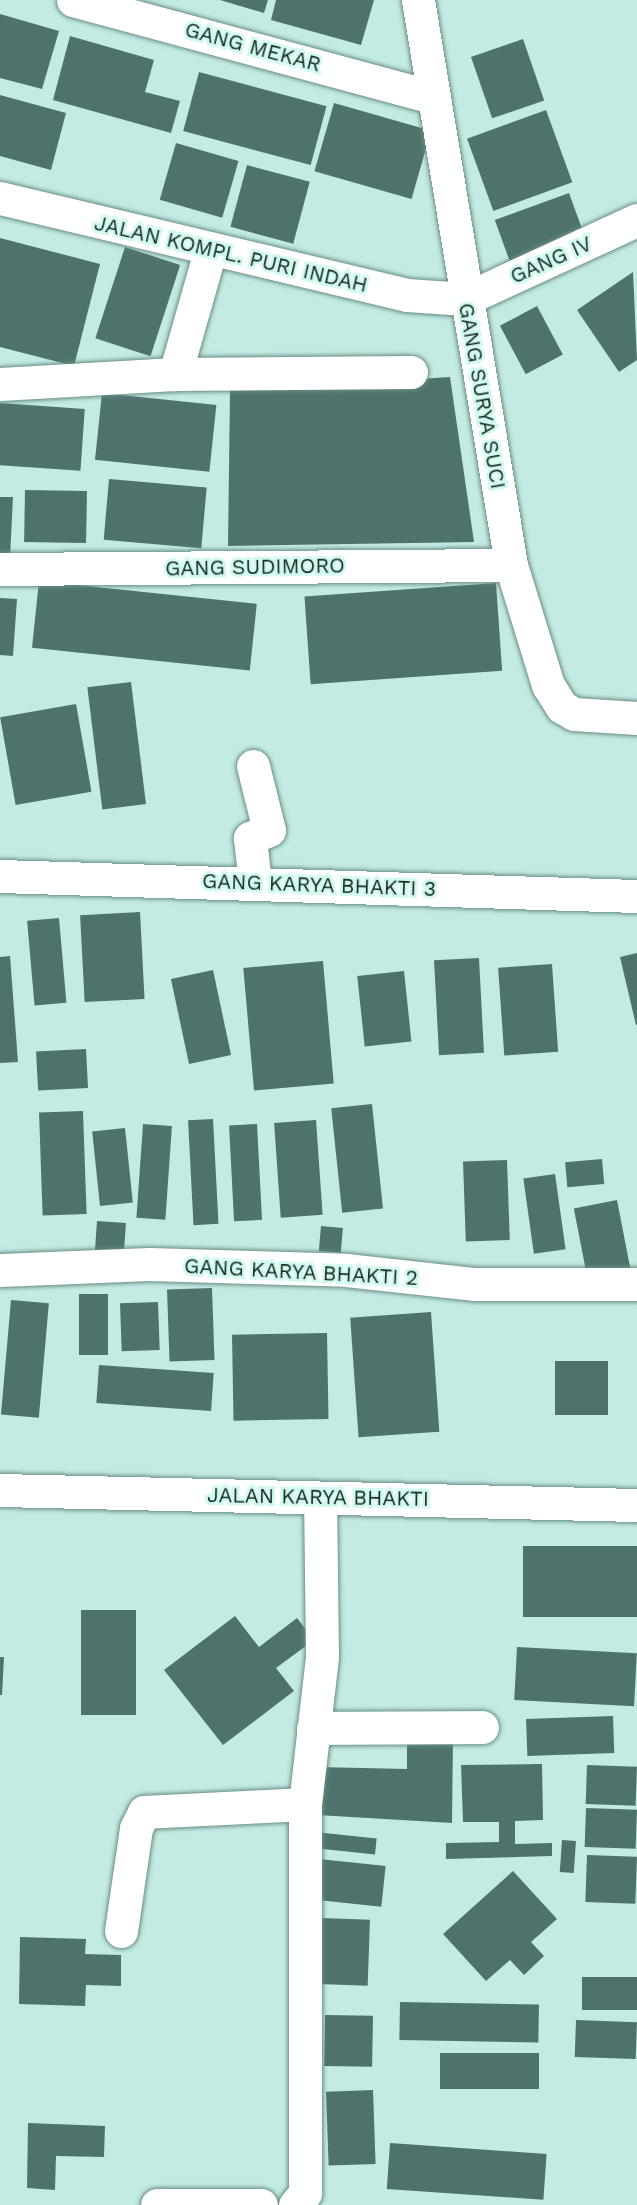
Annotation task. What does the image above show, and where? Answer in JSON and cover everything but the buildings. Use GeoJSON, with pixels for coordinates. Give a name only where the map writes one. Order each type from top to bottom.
{"type":"FeatureCollection","features":[{"type":"Feature","properties":{"kind":"street","name":"GANG MEKAR"},"geometry":{"type":"LineString","coordinates":[[73,0],[432,97]]}},
{"type":"Feature","properties":{"kind":"street","name":"GANG SURYA SUCI"},"geometry":{"type":"LineString","coordinates":[[418,0],[465,299],[511,565],[548,685],[562,707],[574,714],[637,718]]}},
{"type":"Feature","properties":{"kind":"street","name":"JALAN KOMPL. PURI INDAH"},"geometry":{"type":"LineString","coordinates":[[0,198],[210,251],[407,295],[465,299]]}},
{"type":"Feature","properties":{"kind":"street","name":"GANG IV"},"geometry":{"type":"LineString","coordinates":[[465,299],[637,220]]}},
{"type":"Feature","properties":{"kind":"street"},"geometry":{"type":"LineString","coordinates":[[175,374],[210,251]]}},
{"type":"Feature","properties":{"kind":"street"},"geometry":{"type":"LineString","coordinates":[[0,384],[175,374],[411,372]]}},
{"type":"Feature","properties":{"kind":"street","name":"GANG SUDIMORO"},"geometry":{"type":"LineString","coordinates":[[0,569],[511,565]]}},
{"type":"Feature","properties":{"kind":"street"},"geometry":{"type":"LineString","coordinates":[[253,766],[269,830],[250,837],[255,884]]}},
{"type":"Feature","properties":{"kind":"street","name":"GANG KARYA BHAKTI 3"},"geometry":{"type":"LineString","coordinates":[[0,876],[637,896]]}},
{"type":"Feature","properties":{"kind":"street","name":"GANG KARYA BHAKTI 2"},"geometry":{"type":"LineString","coordinates":[[0,1270],[148,1264],[346,1270],[475,1284],[637,1284]]}},
{"type":"Feature","properties":{"kind":"street","name":"JALAN KARYA BHAKTI"},"geometry":{"type":"LineString","coordinates":[[0,1490],[637,1505]]}},
{"type":"Feature","properties":{"kind":"street"},"geometry":{"type":"LineString","coordinates":[[295,2205],[305,2193],[310,2018],[305,1804],[322,1656],[320,1498]]}},
{"type":"Feature","properties":{"kind":"street"},"geometry":{"type":"LineString","coordinates":[[313,1728],[482,1727]]}},
{"type":"Feature","properties":{"kind":"street"},"geometry":{"type":"LineString","coordinates":[[121,1931],[136,1828],[144,1812],[305,1804]]}},
{"type":"Feature","properties":{"kind":"street"},"geometry":{"type":"LineString","coordinates":[[157,2205],[261,2205]]}}]}
